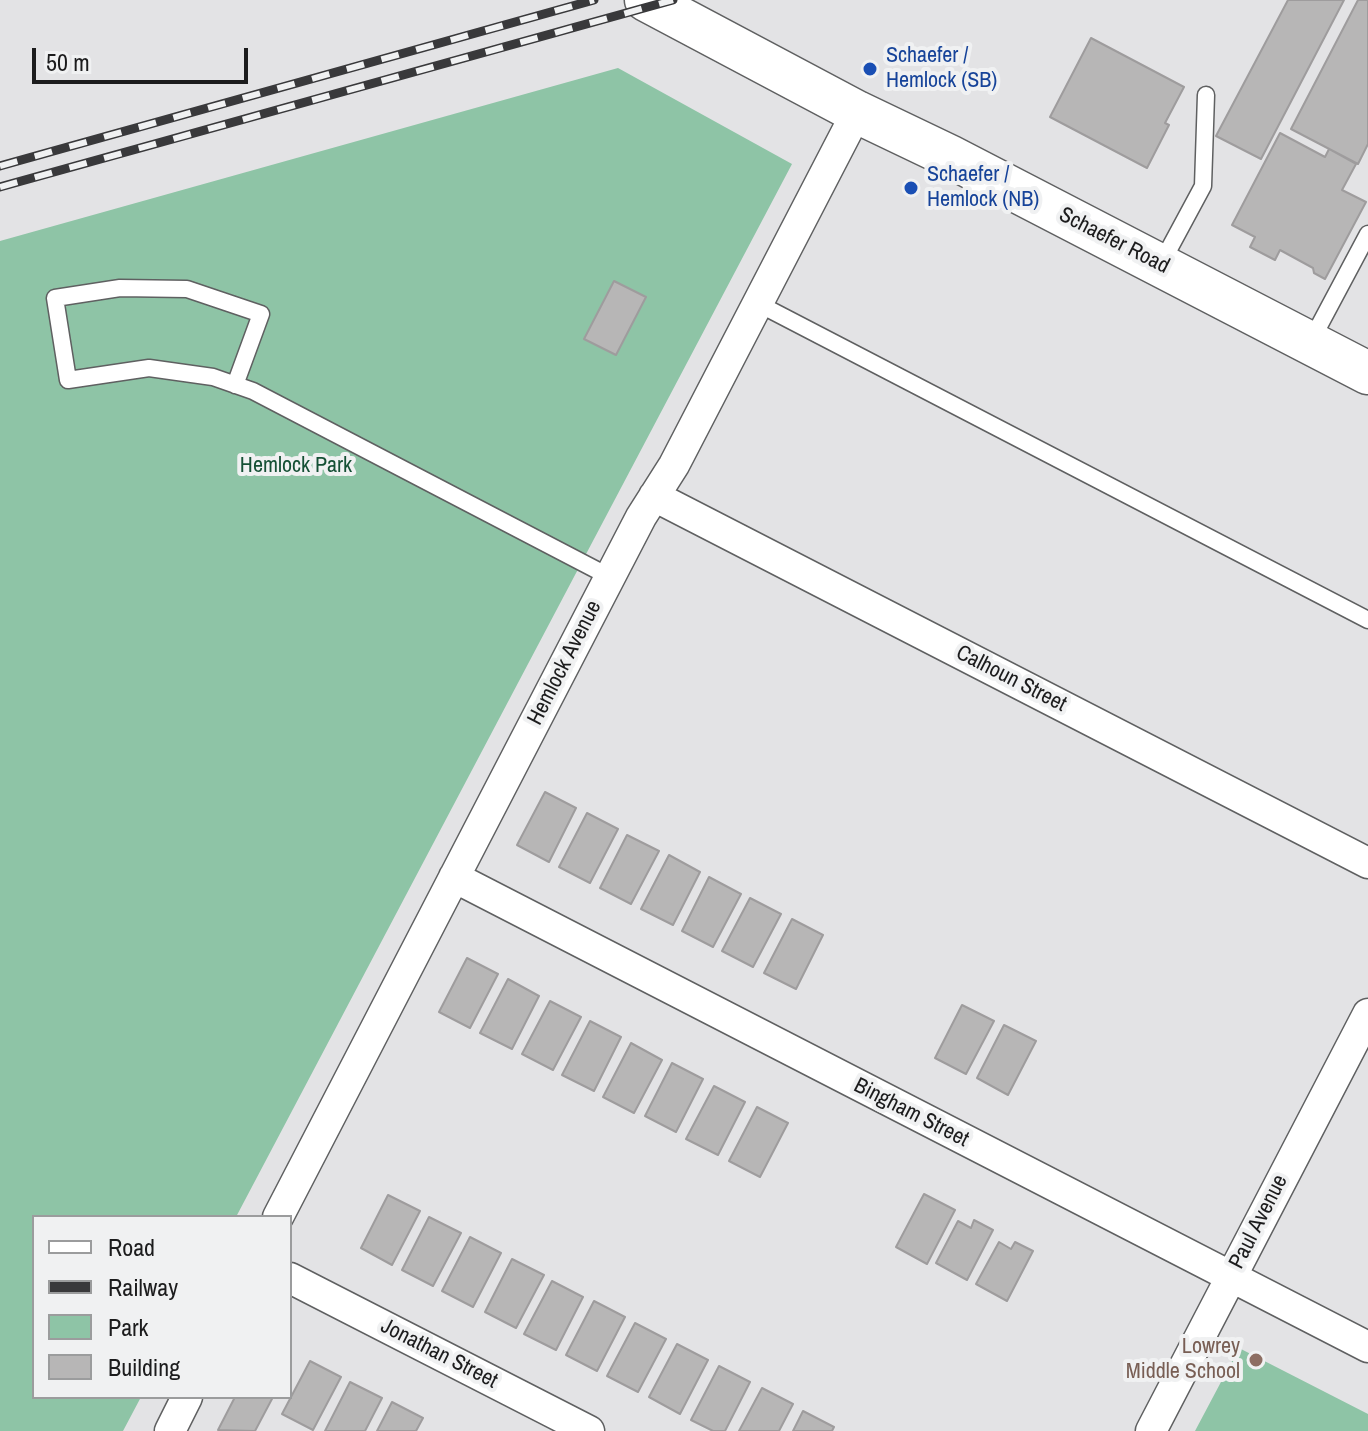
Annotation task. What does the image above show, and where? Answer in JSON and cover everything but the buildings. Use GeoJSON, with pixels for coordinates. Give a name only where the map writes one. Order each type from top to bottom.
{"type":"FeatureCollection","features":[{"type":"Feature","properties":{"kind":"main road","name":"Schaefer Road"},"geometry":{"type":"LineString","coordinates":[[646,0],[857,112],[949,156],[1368,373]]}},
{"type":"Feature","properties":{"kind":"street","name":"Hemlock Avenue"},"geometry":{"type":"LineString","coordinates":[[279,1215],[641,517],[674,465],[857,112]]}},
{"type":"Feature","properties":{"kind":"street","name":"Calhoun Street"},"geometry":{"type":"LineString","coordinates":[[654,496],[1368,863]]}},
{"type":"Feature","properties":{"kind":"street","name":"Bingham Street"},"geometry":{"type":"LineString","coordinates":[[454,877],[1368,1347]]}},
{"type":"Feature","properties":{"kind":"street","name":"Paul Avenue"},"geometry":{"type":"LineString","coordinates":[[1151,1431],[1368,1014]]}},
{"type":"Feature","properties":{"kind":"street","name":"Jonathan Street"},"geometry":{"type":"LineString","coordinates":[[292,1279],[589,1431]]}},
{"type":"Feature","properties":{"kind":"street"},"geometry":{"type":"LineString","coordinates":[[170,1431],[186,1399]]}},
{"type":"Feature","properties":{"kind":"lane"},"geometry":{"type":"LineString","coordinates":[[1160,265],[1203,186],[1206,95]]}},
{"type":"Feature","properties":{"kind":"lane"},"geometry":{"type":"LineString","coordinates":[[1310,343],[1368,234]]}},
{"type":"Feature","properties":{"kind":"lane"},"geometry":{"type":"LineString","coordinates":[[235,385],[261,314],[187,289],[120,288],[55,298],[68,380],[149,368],[213,377],[266,398],[610,577]]}},
{"type":"Feature","properties":{"kind":"lane"},"geometry":{"type":"LineString","coordinates":[[757,303],[1368,620]]}},
{"type":"Feature","properties":{"kind":"green space","name":"Hemlock Park"},"geometry":{"type":"Polygon","coordinates":[[[618,68],[792,164],[237,1215],[32,1215],[32,1399],[140,1399],[123,1431],[0,1431],[0,241],[618,68]]]}},
{"type":"Feature","properties":{"kind":"green space","name":"Lowrey Middle School"},"geometry":{"type":"Polygon","coordinates":[[[1239,1348],[1368,1414],[1368,1431],[1195,1431],[1239,1348]]]}},
{"type":"Feature","properties":{"kind":"railway"},"geometry":{"type":"LineString","coordinates":[[0,166],[594,0]]}},
{"type":"Feature","properties":{"kind":"railway"},"geometry":{"type":"LineString","coordinates":[[0,187],[673,0]]}},
{"type":"Feature","properties":{"kind":"place","name":"Schaefer / Hemlock (SB)"},"geometry":{"type":"Point","coordinates":[870,69]}},
{"type":"Feature","properties":{"kind":"place","name":"Schaefer / Hemlock (NB)"},"geometry":{"type":"Point","coordinates":[911,188]}},
{"type":"Feature","properties":{"kind":"place","name":"Lowrey Middle School"},"geometry":{"type":"Point","coordinates":[1256,1360]}}]}
